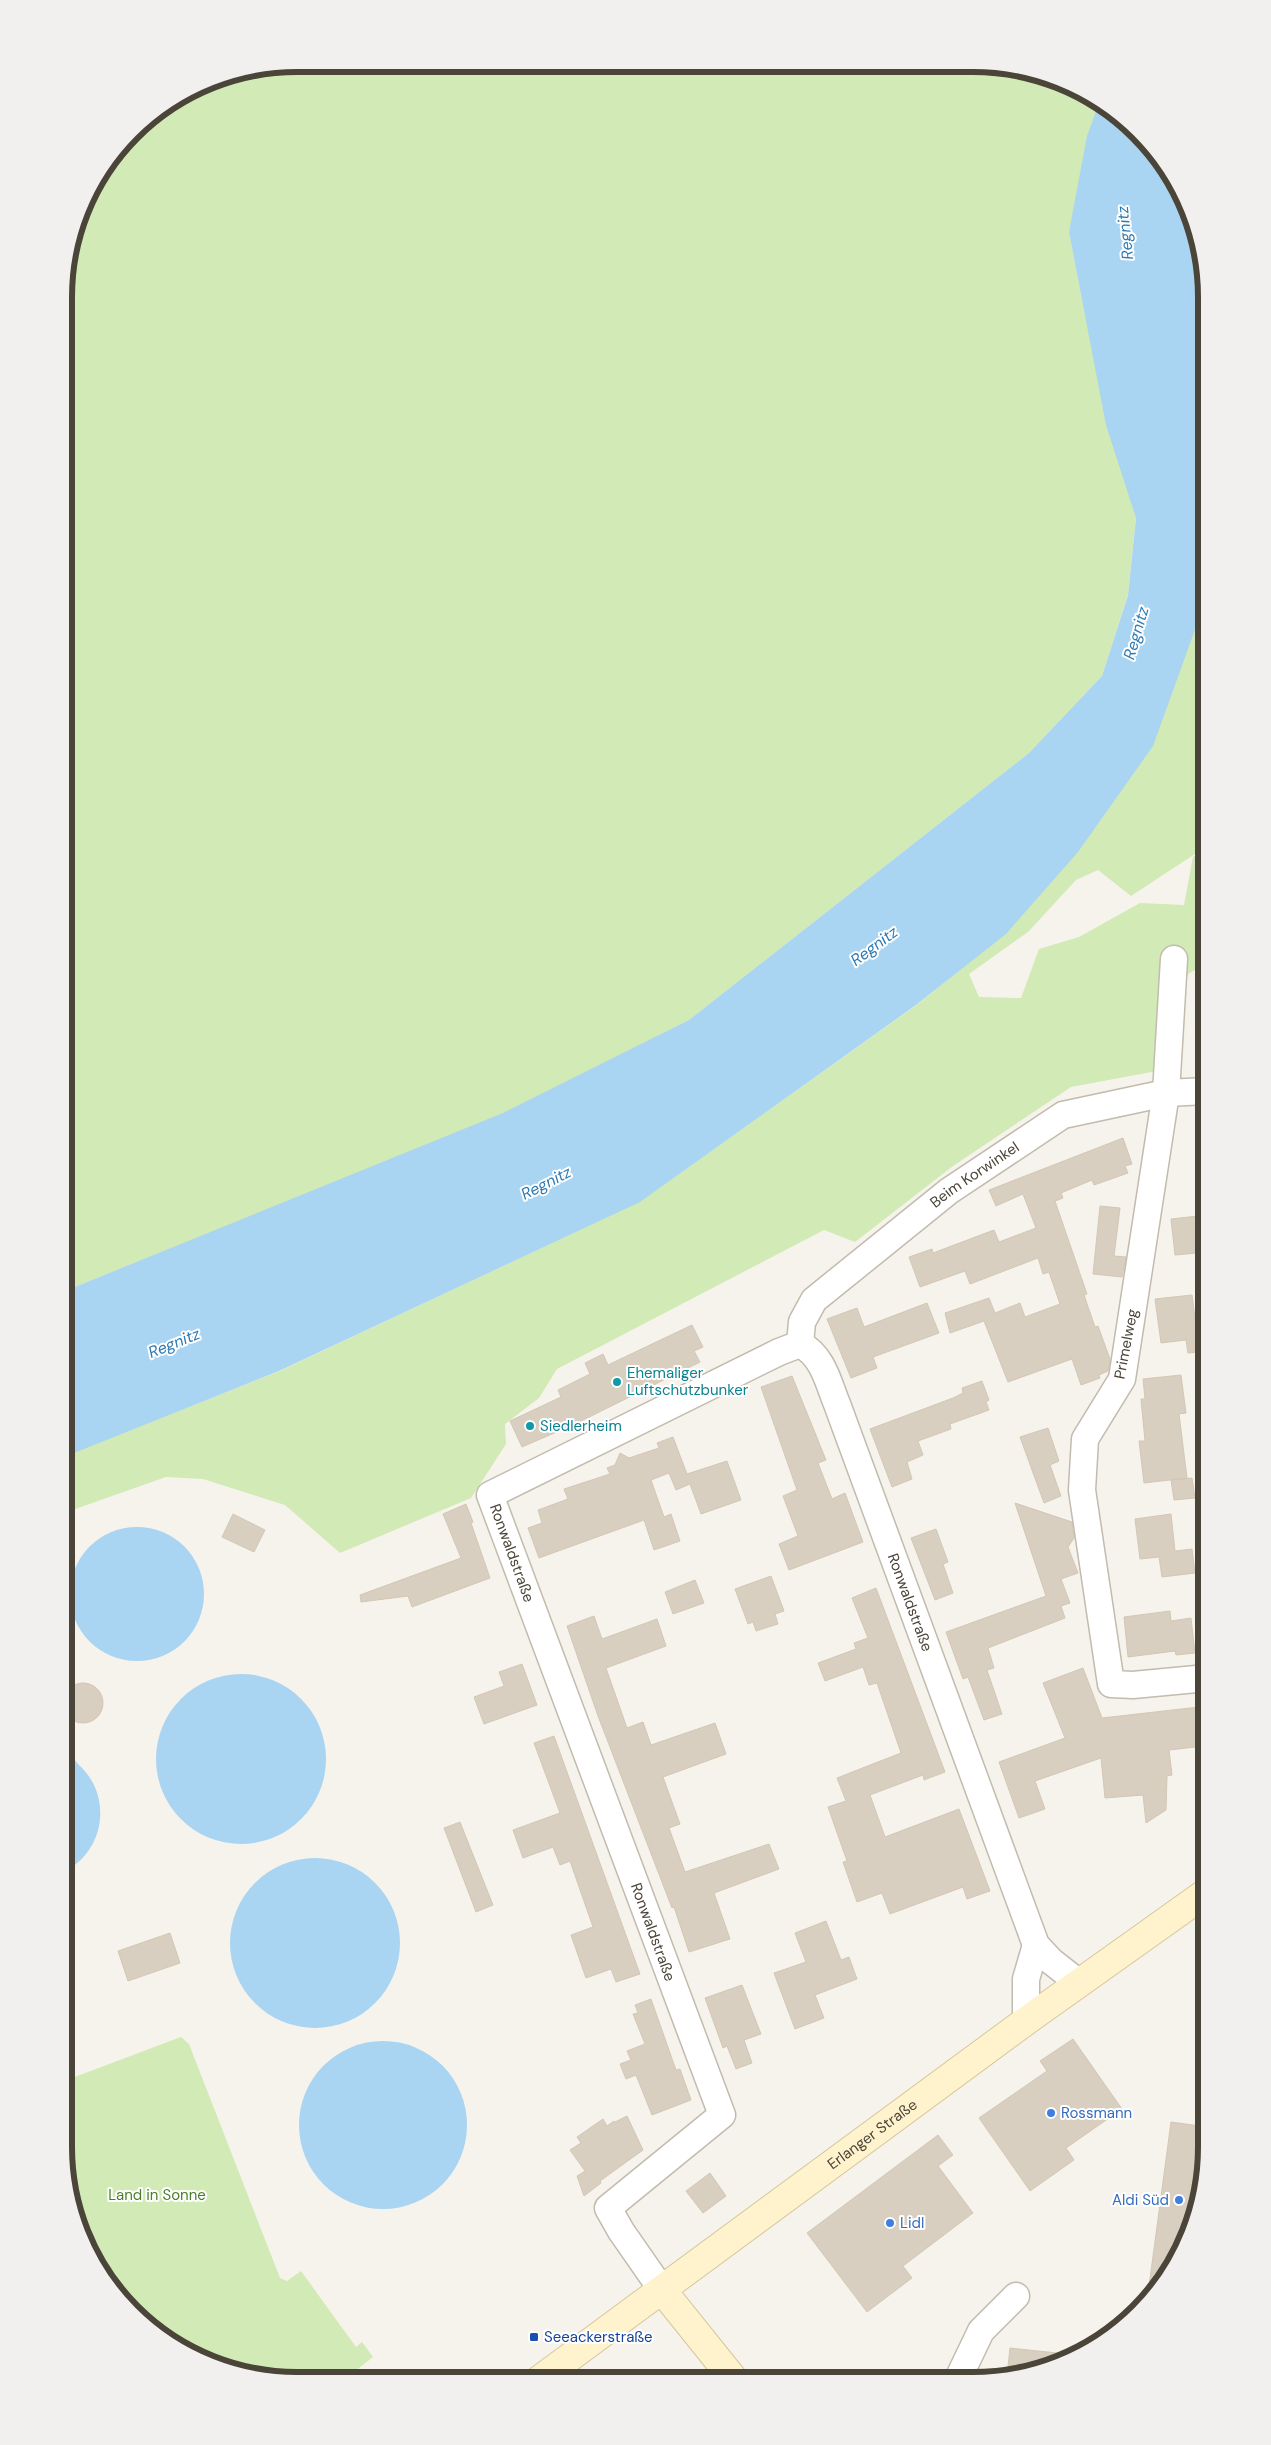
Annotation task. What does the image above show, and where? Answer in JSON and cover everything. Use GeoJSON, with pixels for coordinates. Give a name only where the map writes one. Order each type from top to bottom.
{"type":"FeatureCollection","features":[{"type":"Feature","properties":{"kind":"main road","name":"Erlanger Straße"},"geometry":{"type":"LineString","coordinates":[[550,2372],[1026,2021],[1198,1898]]}},
{"type":"Feature","properties":{"kind":"main road"},"geometry":{"type":"LineString","coordinates":[[662,2290],[729,2372]]}},
{"type":"Feature","properties":{"kind":"street","name":"Primelweg"},"geometry":{"type":"LineString","coordinates":[[1174,959],[1166,1093],[1122,1379],[1084,1439],[1082,1490],[1111,1684],[1134,1685],[1198,1679]]}},
{"type":"Feature","properties":{"kind":"street","name":"Beim Korwinkel"},"geometry":{"type":"LineString","coordinates":[[800,1344],[802,1322],[814,1300],[949,1191],[1063,1115],[1166,1093],[1198,1091]]}},
{"type":"Feature","properties":{"kind":"street","name":"Ronwaldstraße"},"geometry":{"type":"LineString","coordinates":[[662,2290],[621,2231],[608,2208],[722,2116],[490,1495],[779,1352],[800,1344],[810,1349],[818,1358],[837,1404],[1036,1946],[1051,1961],[1079,1983]]}},
{"type":"Feature","properties":{"kind":"street"},"geometry":{"type":"LineString","coordinates":[[1026,2021],[1026,1980],[1036,1946]]}},
{"type":"Feature","properties":{"kind":"street"},"geometry":{"type":"LineString","coordinates":[[961,2372],[981,2331],[1016,2296]]}},
{"type":"Feature","properties":{"kind":"green space"},"geometry":{"type":"Polygon","coordinates":[[[298,72],[973,72],[1003,74],[1032,80],[1046,84],[1086,103],[1097,110],[1069,232],[1085,315],[1136,517],[1128,594],[1102,676],[1029,753],[689,1020],[504,1115],[72,1288],[72,298],[74,268],[80,239],[84,225],[103,185],[110,173],[138,138],[173,110],[225,84],[268,74],[298,72]]]}},
{"type":"Feature","properties":{"kind":"green space"},"geometry":{"type":"Polygon","coordinates":[[[1196,262],[1198,283],[1198,339],[1196,262]]]}},
{"type":"Feature","properties":{"kind":"green space"},"geometry":{"type":"Polygon","coordinates":[[[1198,506],[1198,852],[1131,896],[1098,870],[1076,880],[1028,932],[969,974],[979,997],[1021,998],[1039,949],[1079,937],[1140,903],[1184,905],[1193,857],[1198,853],[1198,968],[1188,974],[1157,1071],[1071,1087],[953,1166],[855,1242],[824,1230],[557,1369],[539,1398],[505,1424],[506,1444],[471,1498],[340,1553],[285,1505],[203,1479],[166,1477],[72,1510],[72,1453],[280,1371],[641,1201],[918,1004],[1006,933],[1198,506]]]}},
{"type":"Feature","properties":{"kind":"green space","name":"Land in Sonne"},"geometry":{"type":"Polygon","coordinates":[[[181,2037],[189,2044],[280,2278],[287,2281],[301,2271],[356,2347],[362,2342],[373,2357],[354,2372],[283,2372],[239,2365],[225,2361],[185,2342],[173,2335],[138,2307],[110,2272],[84,2220],[74,2177],[72,2078],[181,2037]]]}},
{"type":"Feature","properties":{"kind":"water","name":"Regnitz"},"geometry":{"type":"Polygon","coordinates":[[[1097,109],[1133,138],[1161,173],[1168,185],[1187,225],[1191,239],[1196,262],[1198,339],[1198,599],[1197,624],[1153,746],[1078,852],[1006,934],[916,1005],[640,1202],[279,1371],[72,1454],[72,1288],[503,1113],[689,1020],[1029,753],[1102,676],[1128,595],[1136,518],[1106,425],[1069,232],[1087,136],[1097,109]]]}},
{"type":"Feature","properties":{"kind":"water"},"geometry":{"type":"Polygon","coordinates":[[[124,1528],[150,1528],[174,1538],[185,1546],[193,1557],[203,1581],[203,1607],[193,1631],[185,1642],[174,1650],[150,1660],[124,1660],[100,1650],[89,1642],[81,1631],[72,1610],[72,1578],[81,1557],[89,1546],[100,1538],[124,1528]]]}},
{"type":"Feature","properties":{"kind":"water"},"geometry":{"type":"Polygon","coordinates":[[[241,1674],[266,1678],[281,1684],[301,1699],[316,1719],[322,1734],[326,1759],[322,1784],[316,1799],[301,1819],[281,1834],[266,1840],[241,1844],[216,1840],[201,1834],[181,1819],[166,1799],[160,1784],[156,1759],[160,1734],[166,1719],[181,1699],[201,1684],[216,1678],[241,1674]]]}},
{"type":"Feature","properties":{"kind":"water"},"geometry":{"type":"Polygon","coordinates":[[[72,1758],[90,1778],[97,1792],[100,1807],[100,1822],[96,1837],[78,1863],[72,1867],[72,1758]]]}},
{"type":"Feature","properties":{"kind":"water"},"geometry":{"type":"Polygon","coordinates":[[[315,1858],[340,1862],[355,1868],[375,1883],[390,1903],[396,1918],[400,1943],[396,1968],[390,1983],[375,2003],[355,2018],[340,2024],[315,2028],[290,2024],[275,2018],[255,2003],[240,1983],[234,1968],[230,1943],[234,1918],[240,1903],[255,1883],[275,1868],[290,1862],[315,1858]]]}},
{"type":"Feature","properties":{"kind":"water"},"geometry":{"type":"Polygon","coordinates":[[[391,2041],[408,2044],[423,2050],[443,2065],[458,2085],[464,2100],[467,2125],[464,2150],[458,2165],[443,2185],[423,2200],[408,2206],[375,2209],[358,2206],[343,2200],[318,2179],[308,2165],[302,2150],[299,2117],[302,2100],[308,2085],[329,2060],[343,2050],[358,2044],[391,2041]]]}},
{"type":"Feature","properties":{"kind":"building"},"geometry":{"type":"Polygon","coordinates":[[[1123,1138],[1132,1164],[1125,1166],[1128,1173],[1094,1185],[1092,1180],[1061,1193],[1063,1198],[1055,1201],[1087,1294],[1084,1295],[1095,1327],[1098,1326],[1110,1359],[1108,1371],[1099,1375],[1100,1378],[1081,1385],[1072,1359],[1008,1382],[984,1321],[950,1333],[945,1313],[989,1298],[995,1313],[1020,1303],[1025,1317],[1060,1304],[1049,1272],[1043,1274],[1038,1258],[970,1284],[965,1271],[920,1287],[909,1257],[932,1249],[933,1253],[994,1230],[999,1242],[1036,1228],[1023,1194],[996,1206],[989,1190],[1123,1138]]]}},
{"type":"Feature","properties":{"kind":"building"},"geometry":{"type":"Polygon","coordinates":[[[1100,1206],[1120,1208],[1114,1256],[1126,1257],[1122,1277],[1093,1274],[1100,1206]]]}},
{"type":"Feature","properties":{"kind":"building"},"geometry":{"type":"Polygon","coordinates":[[[1198,1216],[1198,1253],[1175,1255],[1171,1219],[1198,1216]]]}},
{"type":"Feature","properties":{"kind":"building"},"geometry":{"type":"Polygon","coordinates":[[[1192,1295],[1198,1333],[1198,1352],[1188,1353],[1186,1340],[1161,1343],[1155,1299],[1192,1295]]]}},
{"type":"Feature","properties":{"kind":"building"},"geometry":{"type":"Polygon","coordinates":[[[927,1303],[939,1333],[873,1357],[877,1368],[851,1378],[827,1319],[857,1308],[864,1327],[927,1303]]]}},
{"type":"Feature","properties":{"kind":"building","name":"Ehemaliger Luftschutzbunker"},"geometry":{"type":"Polygon","coordinates":[[[692,1325],[703,1347],[694,1351],[700,1362],[575,1424],[522,1447],[510,1421],[561,1397],[558,1390],[590,1374],[585,1363],[603,1354],[608,1365],[692,1325]]]}},
{"type":"Feature","properties":{"kind":"building"},"geometry":{"type":"Polygon","coordinates":[[[1181,1375],[1186,1413],[1179,1414],[1187,1478],[1144,1483],[1139,1441],[1145,1441],[1141,1399],[1145,1399],[1143,1379],[1181,1375]]]}},
{"type":"Feature","properties":{"kind":"building"},"geometry":{"type":"Polygon","coordinates":[[[792,1376],[826,1460],[818,1463],[832,1499],[845,1493],[863,1542],[789,1570],[779,1544],[798,1536],[783,1496],[797,1490],[761,1387],[792,1376]]]}},
{"type":"Feature","properties":{"kind":"building"},"geometry":{"type":"Polygon","coordinates":[[[982,1381],[989,1400],[986,1402],[989,1410],[950,1424],[951,1429],[918,1441],[923,1455],[907,1462],[912,1479],[892,1487],[870,1429],[953,1398],[963,1393],[962,1388],[982,1381]]]}},
{"type":"Feature","properties":{"kind":"building"},"geometry":{"type":"Polygon","coordinates":[[[1048,1428],[1059,1461],[1050,1465],[1061,1496],[1044,1503],[1020,1437],[1048,1428]]]}},
{"type":"Feature","properties":{"kind":"building"},"geometry":{"type":"Polygon","coordinates":[[[673,1437],[687,1474],[727,1461],[741,1500],[701,1514],[690,1484],[676,1490],[669,1473],[651,1480],[664,1517],[671,1514],[680,1541],[654,1550],[644,1520],[539,1558],[528,1528],[542,1523],[538,1510],[568,1499],[564,1489],[610,1474],[607,1468],[615,1465],[620,1453],[629,1458],[659,1448],[657,1443],[673,1437]]]}},
{"type":"Feature","properties":{"kind":"building"},"geometry":{"type":"Polygon","coordinates":[[[1192,1478],[1195,1498],[1174,1500],[1171,1480],[1192,1478]]]}},
{"type":"Feature","properties":{"kind":"building"},"geometry":{"type":"Polygon","coordinates":[[[1015,1503],[1072,1522],[1074,1538],[1068,1547],[1078,1573],[1061,1579],[1070,1603],[1061,1606],[1065,1618],[988,1648],[994,1668],[987,1670],[1002,1714],[984,1720],[968,1677],[963,1679],[946,1632],[1046,1596],[1015,1503]]]}},
{"type":"Feature","properties":{"kind":"building"},"geometry":{"type":"Polygon","coordinates":[[[466,1504],[490,1578],[412,1607],[408,1596],[361,1602],[360,1595],[461,1558],[443,1514],[466,1504]]]}},
{"type":"Feature","properties":{"kind":"building"},"geometry":{"type":"Polygon","coordinates":[[[233,1514],[265,1530],[254,1552],[222,1537],[233,1514]]]}},
{"type":"Feature","properties":{"kind":"building"},"geometry":{"type":"Polygon","coordinates":[[[1171,1514],[1175,1551],[1192,1549],[1195,1573],[1162,1577],[1159,1557],[1140,1559],[1135,1519],[1171,1514]]]}},
{"type":"Feature","properties":{"kind":"building"},"geometry":{"type":"Polygon","coordinates":[[[936,1529],[948,1562],[943,1564],[953,1593],[935,1600],[911,1538],[936,1529]]]}},
{"type":"Feature","properties":{"kind":"building"},"geometry":{"type":"Polygon","coordinates":[[[771,1576],[784,1611],[775,1614],[778,1624],[756,1631],[753,1622],[748,1624],[735,1589],[771,1576]]]}},
{"type":"Feature","properties":{"kind":"building"},"geometry":{"type":"Polygon","coordinates":[[[695,1580],[704,1603],[673,1614],[665,1592],[695,1580]]]}},
{"type":"Feature","properties":{"kind":"building"},"geometry":{"type":"Polygon","coordinates":[[[876,1588],[945,1772],[924,1780],[923,1775],[870,1795],[885,1837],[959,1809],[990,1891],[967,1899],[963,1887],[890,1914],[882,1893],[857,1902],[843,1862],[847,1861],[828,1807],[846,1801],[837,1778],[901,1753],[877,1683],[869,1685],[863,1667],[825,1681],[818,1663],[856,1649],[854,1643],[868,1638],[852,1598],[876,1588]]]}},
{"type":"Feature","properties":{"kind":"building"},"geometry":{"type":"Polygon","coordinates":[[[1170,1611],[1171,1621],[1191,1618],[1195,1653],[1176,1655],[1175,1651],[1128,1657],[1124,1617],[1170,1611]]]}},
{"type":"Feature","properties":{"kind":"building"},"geometry":{"type":"Polygon","coordinates":[[[594,1616],[602,1639],[657,1619],[666,1646],[606,1668],[627,1728],[643,1722],[651,1745],[715,1723],[726,1754],[663,1777],[680,1824],[669,1828],[685,1872],[769,1844],[779,1869],[714,1893],[730,1939],[689,1952],[674,1907],[672,1908],[598,1716],[567,1626],[594,1616]]]}},
{"type":"Feature","properties":{"kind":"building"},"geometry":{"type":"Polygon","coordinates":[[[522,1664],[537,1705],[484,1724],[474,1697],[504,1686],[499,1672],[522,1664]]]}},
{"type":"Feature","properties":{"kind":"building"},"geometry":{"type":"Polygon","coordinates":[[[1083,1668],[1102,1718],[1198,1707],[1198,1747],[1169,1750],[1172,1775],[1167,1776],[1166,1810],[1146,1823],[1143,1795],[1105,1798],[1101,1758],[1035,1781],[1045,1809],[1019,1818],[999,1762],[1065,1738],[1043,1683],[1083,1668]]]}},
{"type":"Feature","properties":{"kind":"building"},"geometry":{"type":"Polygon","coordinates":[[[79,1683],[91,1684],[100,1692],[103,1699],[102,1711],[94,1720],[87,1723],[79,1723],[72,1720],[72,1686],[79,1683]]]}},
{"type":"Feature","properties":{"kind":"building"},"geometry":{"type":"Polygon","coordinates":[[[554,1736],[640,1974],[616,1982],[611,1969],[586,1978],[571,1935],[593,1927],[570,1861],[560,1865],[553,1847],[523,1858],[513,1830],[560,1813],[534,1743],[554,1736]]]}},
{"type":"Feature","properties":{"kind":"building"},"geometry":{"type":"Polygon","coordinates":[[[460,1822],[493,1905],[476,1912],[444,1828],[460,1822]]]}},
{"type":"Feature","properties":{"kind":"building"},"geometry":{"type":"Polygon","coordinates":[[[826,1921],[841,1960],[849,1957],[857,1979],[815,1995],[824,2018],[795,2029],[774,1973],[806,1962],[795,1933],[826,1921]]]}},
{"type":"Feature","properties":{"kind":"building"},"geometry":{"type":"Polygon","coordinates":[[[170,1933],[180,1963],[128,1981],[118,1951],[170,1933]]]}},
{"type":"Feature","properties":{"kind":"building"},"geometry":{"type":"Polygon","coordinates":[[[742,1985],[761,2034],[744,2040],[752,2063],[736,2069],[727,2046],[723,2048],[705,1998],[742,1985]]]}},
{"type":"Feature","properties":{"kind":"building"},"geometry":{"type":"Polygon","coordinates":[[[651,1999],[676,2070],[680,2069],[691,2100],[652,2115],[636,2075],[626,2079],[620,2064],[631,2060],[627,2051],[645,2044],[633,2014],[638,2013],[635,2005],[651,1999]]]}},
{"type":"Feature","properties":{"kind":"building","name":"Rossmann"},"geometry":{"type":"Polygon","coordinates":[[[1073,2039],[1122,2109],[1066,2148],[1074,2160],[1030,2191],[979,2118],[1047,2071],[1040,2061],[1073,2039]]]}},
{"type":"Feature","properties":{"kind":"building"},"geometry":{"type":"Polygon","coordinates":[[[627,2116],[643,2150],[600,2181],[601,2183],[584,2196],[577,2176],[585,2171],[570,2150],[581,2143],[577,2137],[603,2119],[607,2126],[627,2116]]]}},
{"type":"Feature","properties":{"kind":"building","name":"Aldi Süd"},"geometry":{"type":"Polygon","coordinates":[[[1171,2122],[1198,2126],[1197,2177],[1187,2220],[1168,2260],[1149,2288],[1171,2122]]]}},
{"type":"Feature","properties":{"kind":"building","name":"Lidl"},"geometry":{"type":"Polygon","coordinates":[[[938,2135],[953,2155],[938,2166],[973,2213],[903,2266],[912,2278],[867,2312],[807,2233],[938,2135]]]}},
{"type":"Feature","properties":{"kind":"building"},"geometry":{"type":"Polygon","coordinates":[[[710,2173],[726,2196],[703,2213],[686,2191],[710,2173]]]}},
{"type":"Feature","properties":{"kind":"building"},"geometry":{"type":"Polygon","coordinates":[[[1010,2348],[1062,2354],[1046,2361],[1008,2370],[1010,2348]]]}},
{"type":"Feature","properties":{"kind":"place","name":"Ehemaliger Luftschutzbunker"},"geometry":{"type":"Point","coordinates":[617,1382]}},
{"type":"Feature","properties":{"kind":"place","name":"Siedlerheim"},"geometry":{"type":"Point","coordinates":[530,1426]}},
{"type":"Feature","properties":{"kind":"place","name":"Rossmann"},"geometry":{"type":"Point","coordinates":[1051,2113]}},
{"type":"Feature","properties":{"kind":"place","name":"Aldi Süd"},"geometry":{"type":"Point","coordinates":[1179,2200]}},
{"type":"Feature","properties":{"kind":"place","name":"Lidl"},"geometry":{"type":"Point","coordinates":[890,2223]}},
{"type":"Feature","properties":{"kind":"place","name":"Seeackerstraße"},"geometry":{"type":"Point","coordinates":[534,2337]}}]}
